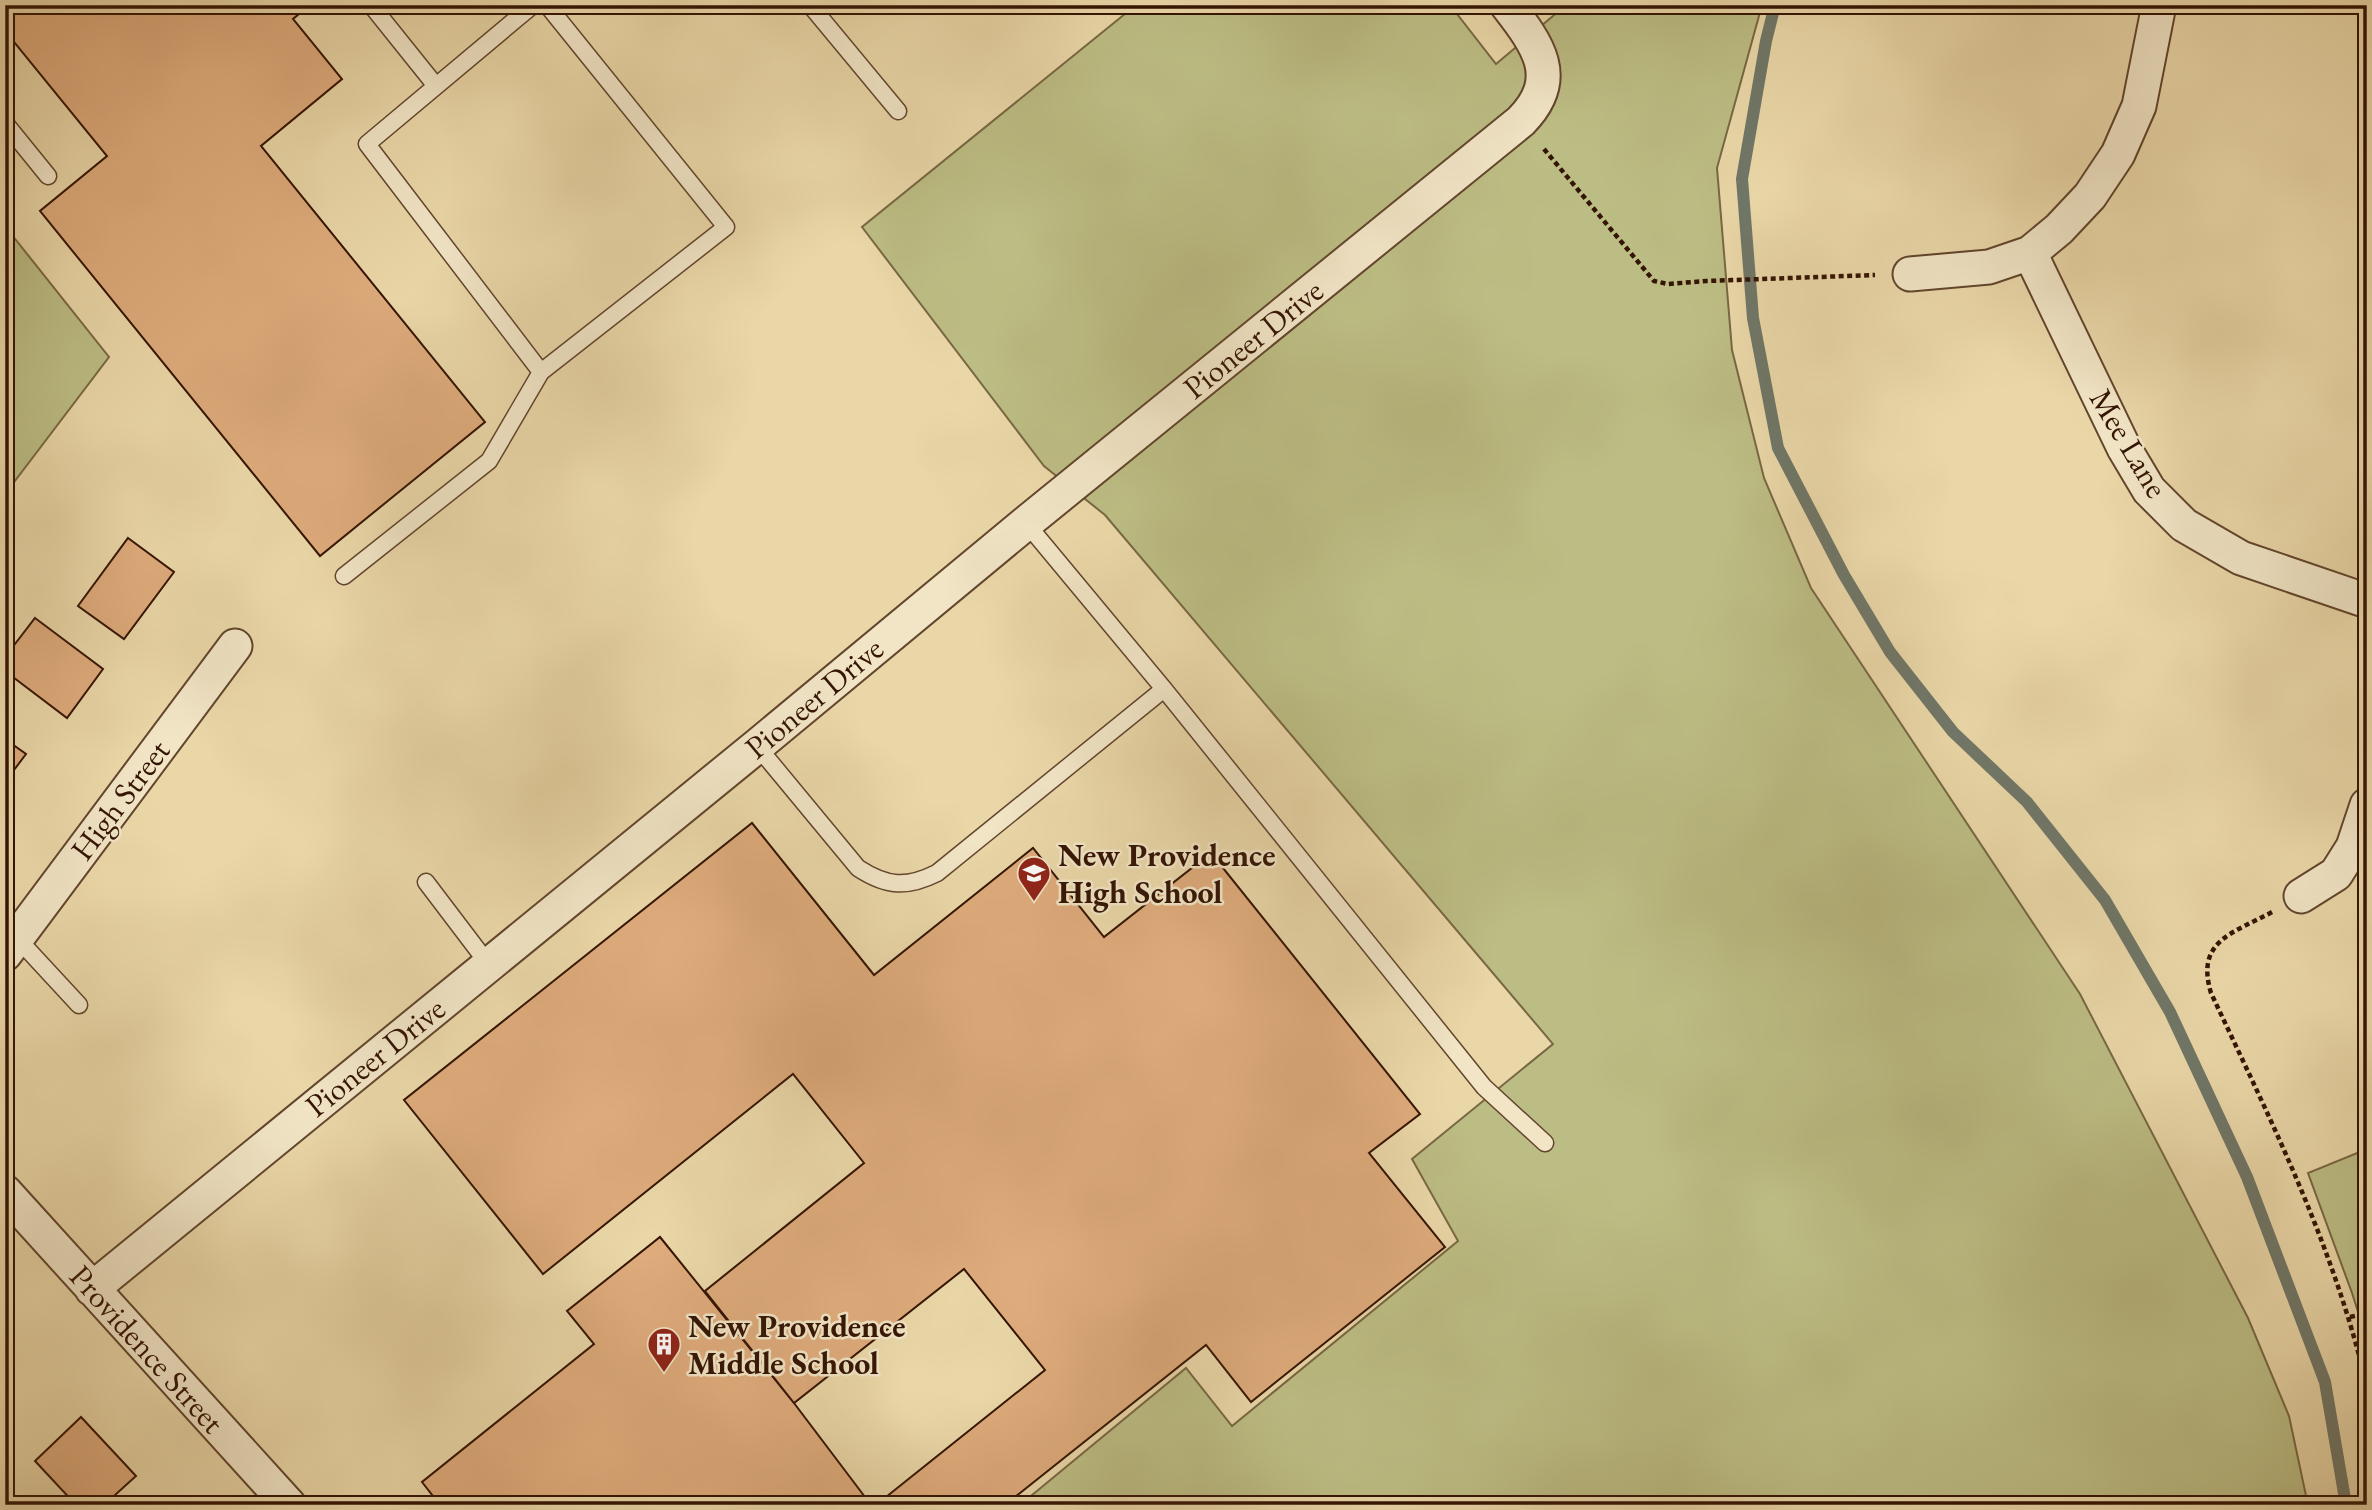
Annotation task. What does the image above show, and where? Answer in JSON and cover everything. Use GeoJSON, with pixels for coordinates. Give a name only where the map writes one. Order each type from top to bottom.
{"type":"FeatureCollection","features":[{"type":"Feature","properties":{"kind":"street"},"geometry":{"type":"LineString","coordinates":[[1507,5],[1539,49],[1544,68],[1543,86],[1528,114]]}},
{"type":"Feature","properties":{"kind":"street"},"geometry":{"type":"LineString","coordinates":[[1910,274],[1989,267],[2030,253],[2059,229],[2090,196],[2118,154],[2138,106],[2159,5]]}},
{"type":"Feature","properties":{"kind":"street","name":"Pioneer Drive"},"geometry":{"type":"LineString","coordinates":[[92,1289],[1528,114]]}},
{"type":"Feature","properties":{"kind":"street","name":"Mee Lane"},"geometry":{"type":"LineString","coordinates":[[2030,253],[2124,449],[2149,490],[2184,525],[2241,558],[2367,601]]}},
{"type":"Feature","properties":{"kind":"street","name":"High Street"},"geometry":{"type":"LineString","coordinates":[[11,946],[235,646]]}},
{"type":"Feature","properties":{"kind":"street"},"geometry":{"type":"LineString","coordinates":[[2301,896],[2336,874],[2353,847],[2367,805]]}},
{"type":"Feature","properties":{"kind":"street","name":"Providence Street"},"geometry":{"type":"LineString","coordinates":[[5,1192],[289,1505]]}},
{"type":"Feature","properties":{"kind":"lane"},"geometry":{"type":"LineString","coordinates":[[371,5],[436,86]]}},
{"type":"Feature","properties":{"kind":"lane"},"geometry":{"type":"LineString","coordinates":[[533,5],[367,144],[541,372]]}},
{"type":"Feature","properties":{"kind":"lane"},"geometry":{"type":"LineString","coordinates":[[344,576],[489,461],[541,372],[726,227],[547,5]]}},
{"type":"Feature","properties":{"kind":"lane"},"geometry":{"type":"LineString","coordinates":[[810,5],[898,111]]}},
{"type":"Feature","properties":{"kind":"lane"},"geometry":{"type":"LineString","coordinates":[[5,123],[48,176]]}},
{"type":"Feature","properties":{"kind":"lane"},"geometry":{"type":"LineString","coordinates":[[1026,523],[1164,689],[1484,1087],[1545,1143]]}},
{"type":"Feature","properties":{"kind":"lane"},"geometry":{"type":"LineString","coordinates":[[757,746],[858,868],[873,877],[892,883],[917,883],[937,873],[1164,689]]}},
{"type":"Feature","properties":{"kind":"lane"},"geometry":{"type":"LineString","coordinates":[[426,882],[489,964]]}},
{"type":"Feature","properties":{"kind":"lane"},"geometry":{"type":"LineString","coordinates":[[11,946],[79,1006]]}},
{"type":"Feature","properties":{"kind":"path"},"geometry":{"type":"LineString","coordinates":[[1528,114],[1654,281],[1668,284],[1910,274]]}},
{"type":"Feature","properties":{"kind":"path"},"geometry":{"type":"LineString","coordinates":[[2301,896],[2216,944],[2208,959],[2206,977],[2298,1179],[2326,1250],[2350,1317],[2367,1387]]}},
{"type":"Feature","properties":{"kind":"path"},"geometry":{"type":"LineString","coordinates":[[2350,1317],[2367,1313]]}},
{"type":"Feature","properties":{"kind":"green space"},"geometry":{"type":"Polygon","coordinates":[[[1136,5],[1450,5],[1496,64],[1566,5],[1762,5],[1717,168],[1732,350],[1764,478],[1811,588],[2080,994],[2248,1318],[2289,1416],[2308,1505],[1020,1505],[1186,1368],[1232,1426],[1458,1241],[1412,1159],[1553,1044],[1105,515],[1044,466],[862,227],[1136,5]]]}},
{"type":"Feature","properties":{"kind":"green space"},"geometry":{"type":"Polygon","coordinates":[[[12,235],[109,357],[5,494],[5,241],[12,235]]]}},
{"type":"Feature","properties":{"kind":"green space"},"geometry":{"type":"Polygon","coordinates":[[[2367,1149],[2367,1340],[2308,1173],[2367,1149]]]}},
{"type":"Feature","properties":{"kind":"building"},"geometry":{"type":"Polygon","coordinates":[[[5,5],[310,5],[293,19],[342,79],[261,146],[485,422],[320,556],[40,211],[107,156],[5,31],[5,5]]]}},
{"type":"Feature","properties":{"kind":"building"},"geometry":{"type":"Polygon","coordinates":[[[128,538],[174,572],[124,639],[78,606],[128,538]]]}},
{"type":"Feature","properties":{"kind":"building"},"geometry":{"type":"Polygon","coordinates":[[[35,618],[103,669],[67,718],[5,671],[5,657],[35,618]]]}},
{"type":"Feature","properties":{"kind":"building"},"geometry":{"type":"Polygon","coordinates":[[[5,739],[26,754],[5,782],[5,739]]]}},
{"type":"Feature","properties":{"kind":"building"},"geometry":{"type":"Polygon","coordinates":[[[752,823],[874,975],[1033,848],[1104,937],[1211,853],[1420,1114],[1369,1153],[1445,1247],[1251,1402],[1206,1345],[1005,1505],[876,1505],[1045,1370],[964,1269],[794,1403],[705,1291],[864,1163],[793,1074],[543,1274],[404,1100],[752,823]]]}},
{"type":"Feature","properties":{"kind":"building","name":"New Providence Middle School"},"geometry":{"type":"Polygon","coordinates":[[[660,1237],[794,1403],[871,1505],[440,1505],[422,1482],[594,1344],[567,1311],[660,1237]]]}},
{"type":"Feature","properties":{"kind":"building"},"geometry":{"type":"Polygon","coordinates":[[[81,1417],[136,1476],[104,1505],[76,1505],[35,1461],[81,1417]]]}},
{"type":"Feature","properties":{"kind":"waterway"},"geometry":{"type":"LineString","coordinates":[[1775,5],[1766,41],[1742,179],[1753,318],[1778,448],[1844,575],[1890,652],[1953,732],[2027,802],[2105,900],[2170,1012],[2247,1177],[2325,1382],[2346,1505]]}},
{"type":"Feature","properties":{"kind":"place","name":"New Providence High School"},"geometry":{"type":"Point","coordinates":[1034,903]}},
{"type":"Feature","properties":{"kind":"place","name":"New Providence Middle School"},"geometry":{"type":"Point","coordinates":[664,1374]}}]}
